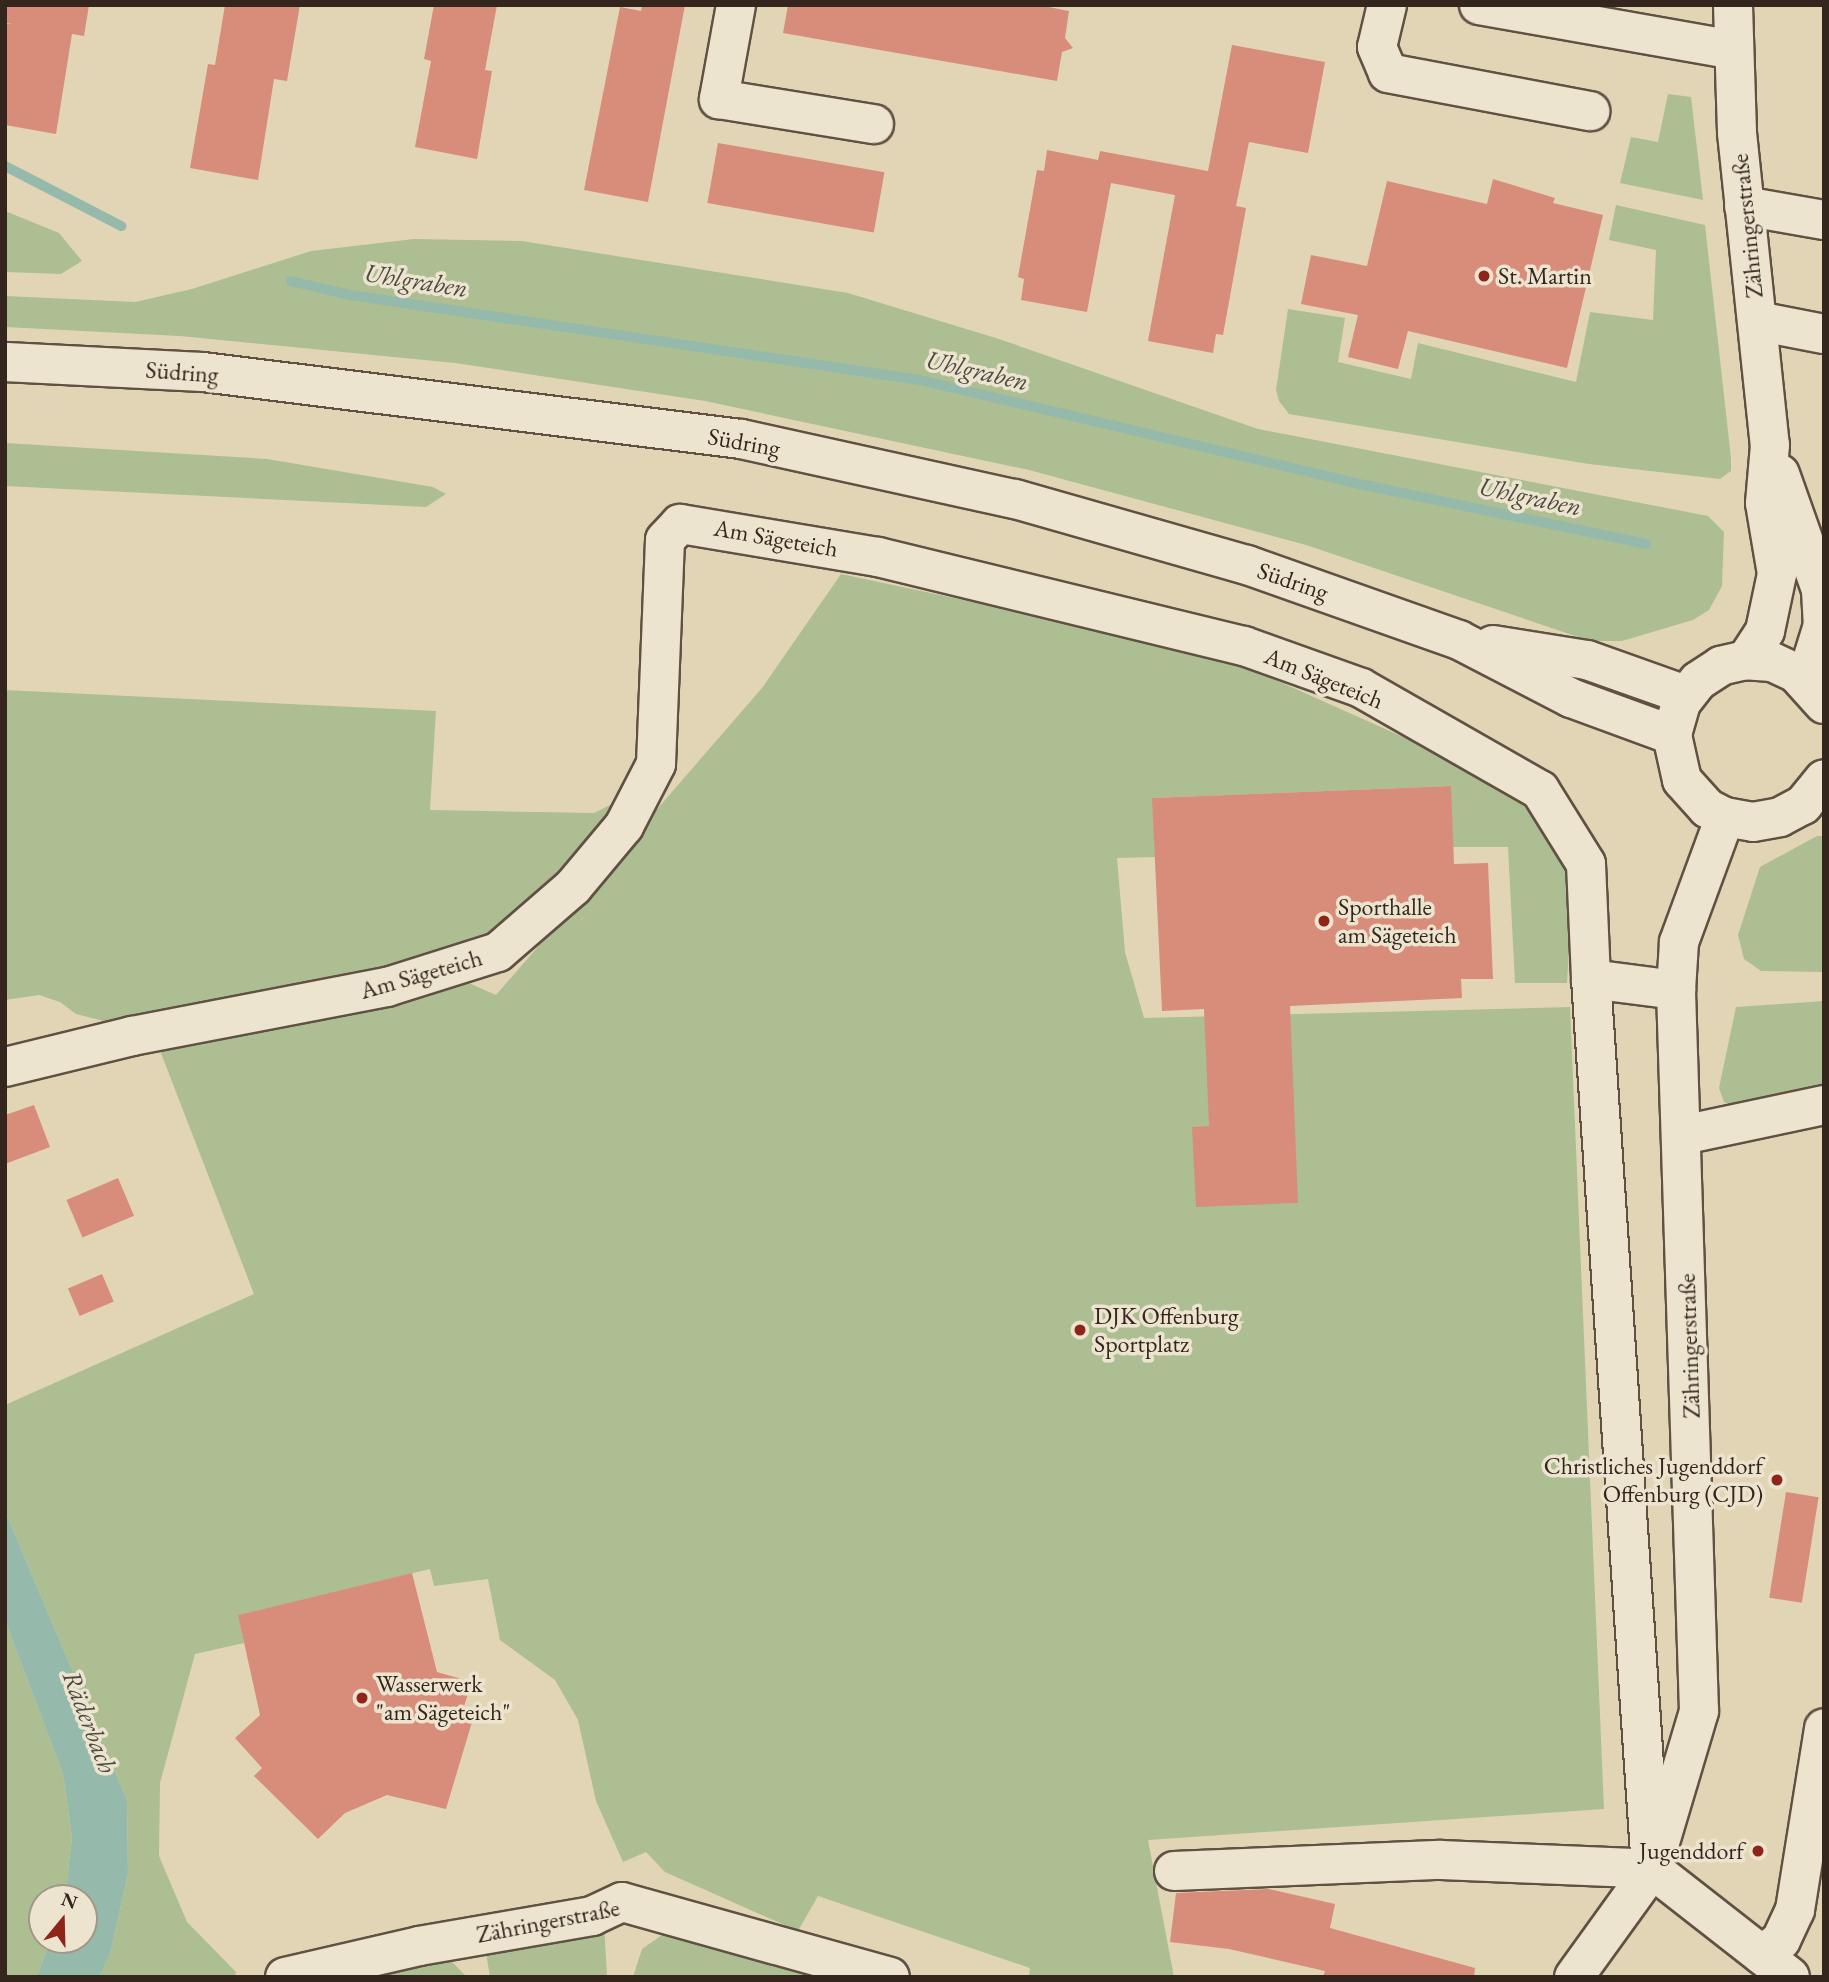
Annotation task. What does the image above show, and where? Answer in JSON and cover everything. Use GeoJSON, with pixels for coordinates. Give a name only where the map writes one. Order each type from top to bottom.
{"type":"FeatureCollection","features":[{"type":"Feature","properties":{"kind":"street"},"geometry":{"type":"LineString","coordinates":[[736,5],[719,99],[874,124]]}},
{"type":"Feature","properties":{"kind":"street"},"geometry":{"type":"LineString","coordinates":[[1387,5],[1377,47],[1388,73],[1590,111]]}},
{"type":"Feature","properties":{"kind":"street"},"geometry":{"type":"LineString","coordinates":[[1479,5],[1733,50]]}},
{"type":"Feature","properties":{"kind":"street","name":"Zähringerstraße"},"geometry":{"type":"LineString","coordinates":[[1734,5],[1733,50],[1744,205],[1770,445],[1765,503],[1777,574],[1765,631],[1746,660]]}},
{"type":"Feature","properties":{"kind":"street"},"geometry":{"type":"LineString","coordinates":[[1744,205],[1824,220]]}},
{"type":"Feature","properties":{"kind":"street"},"geometry":{"type":"LineString","coordinates":[[1757,321],[1824,334]]}},
{"type":"Feature","properties":{"kind":"street","name":"Südring"},"geometry":{"type":"LineString","coordinates":[[5,362],[203,372],[741,439],[1015,499],[1247,565],[1460,640],[1571,698],[1672,735]]}},
{"type":"Feature","properties":{"kind":"street","name":"Zähringerstraße"},"geometry":{"type":"LineString","coordinates":[[1770,445],[1822,590],[1823,625],[1815,692]]}},
{"type":"Feature","properties":{"kind":"street","name":"Am Sägeteich"},"geometry":{"type":"LineString","coordinates":[[5,1068],[132,1035],[387,987],[498,952],[573,887],[624,826],[656,764],[665,540],[680,524],[878,557],[1244,646],[1360,688],[1540,790],[1586,864],[1591,979]]}},
{"type":"Feature","properties":{"kind":"street","name":"Südring"},"geometry":{"type":"LineString","coordinates":[[1460,640],[1587,660],[1686,695]]}},
{"type":"Feature","properties":{"kind":"street"},"geometry":{"type":"LineString","coordinates":[[1815,692],[1772,662],[1746,660],[1721,666],[1686,695],[1672,735],[1682,780],[1707,808],[1726,817],[1753,822],[1780,817],[1822,787]]}},
{"type":"Feature","properties":{"kind":"street","name":"Zähringerstraße"},"geometry":{"type":"LineString","coordinates":[[1574,1977],[1652,1870],[1699,1711],[1683,1135],[1676,990],[1679,942],[1726,817]]}},
{"type":"Feature","properties":{"kind":"street"},"geometry":{"type":"LineString","coordinates":[[1652,1870],[1643,1795],[1591,979],[1676,990]]}},
{"type":"Feature","properties":{"kind":"street"},"geometry":{"type":"LineString","coordinates":[[1683,1135],[1824,1105]]}},
{"type":"Feature","properties":{"kind":"street"},"geometry":{"type":"LineString","coordinates":[[1174,1871],[1441,1860],[1652,1870],[1776,1966],[1781,1940],[1795,1909],[1824,1728]]}},
{"type":"Feature","properties":{"kind":"street","name":"Zähringerstraße"},"geometry":{"type":"LineString","coordinates":[[285,1977],[419,1946],[592,1916],[622,1902],[890,1977]]}},
{"type":"Feature","properties":{"kind":"shaded area"},"geometry":{"type":"Polygon","coordinates":[[[1668,94],[1691,97],[1703,200],[1620,183],[1631,137],[1658,142],[1668,94]]]}},
{"type":"Feature","properties":{"kind":"shaded area"},"geometry":{"type":"Polygon","coordinates":[[[1616,205],[1705,225],[1731,458],[1731,471],[1720,479],[1589,464],[1289,414],[1279,401],[1276,390],[1288,309],[1345,318],[1338,362],[1411,379],[1418,343],[1576,382],[1590,312],[1653,320],[1656,250],[1609,240],[1616,205]]]}},
{"type":"Feature","properties":{"kind":"shaded area"},"geometry":{"type":"Polygon","coordinates":[[[5,211],[59,233],[82,261],[61,274],[5,272],[5,211]]]}},
{"type":"Feature","properties":{"kind":"shaded area"},"geometry":{"type":"Polygon","coordinates":[[[414,239],[522,241],[848,293],[999,339],[1258,429],[1708,516],[1724,532],[1722,586],[1709,610],[1693,620],[1622,641],[1590,641],[1306,545],[1029,470],[705,401],[455,363],[180,336],[5,327],[5,296],[135,302],[192,289],[311,251],[414,239]]]}},
{"type":"Feature","properties":{"kind":"shaded area"},"geometry":{"type":"Polygon","coordinates":[[[5,443],[267,459],[433,487],[446,494],[426,507],[5,486],[5,443]]]}},
{"type":"Feature","properties":{"kind":"shaded area","name":"DJK Offenburg Sportplatz"},"geometry":{"type":"Polygon","coordinates":[[[841,574],[1096,628],[1251,669],[1448,757],[1522,804],[1555,843],[1573,886],[1567,983],[1515,983],[1508,847],[1453,847],[1450,786],[1153,798],[1155,857],[1117,858],[1125,952],[1144,1018],[1570,1007],[1604,1809],[1148,1840],[1174,1977],[1029,1977],[1030,1968],[818,1896],[798,1931],[665,1872],[646,1852],[623,1862],[596,1801],[578,1720],[555,1680],[500,1640],[488,1579],[434,1586],[430,1569],[239,1615],[244,1643],[195,1654],[160,1783],[159,1856],[187,1922],[236,1972],[235,1977],[99,1977],[110,1954],[128,1874],[127,1800],[5,1511],[5,1405],[254,1294],[159,1048],[462,980],[496,995],[762,688],[841,574]]]}},
{"type":"Feature","properties":{"kind":"shaded area"},"geometry":{"type":"Polygon","coordinates":[[[5,690],[436,711],[430,810],[594,813],[622,799],[556,888],[482,944],[135,1029],[76,1014],[60,1002],[39,995],[5,1000],[5,690]]]}},
{"type":"Feature","properties":{"kind":"shaded area"},"geometry":{"type":"Polygon","coordinates":[[[1817,836],[1824,836],[1824,972],[1761,971],[1744,959],[1738,935],[1760,867],[1817,836]]]}},
{"type":"Feature","properties":{"kind":"shaded area"},"geometry":{"type":"Polygon","coordinates":[[[1824,1001],[1824,1084],[1743,1110],[1724,1102],[1719,1088],[1736,1007],[1824,1001]]]}},
{"type":"Feature","properties":{"kind":"shaded area"},"geometry":{"type":"Polygon","coordinates":[[[5,1620],[63,1774],[72,1837],[67,1884],[28,1884],[28,1954],[45,1954],[37,1977],[5,1977],[5,1620]]]}},
{"type":"Feature","properties":{"kind":"shaded area"},"geometry":{"type":"Polygon","coordinates":[[[604,1922],[607,1977],[490,1977],[486,1953],[604,1922]]]}},
{"type":"Feature","properties":{"kind":"shaded area"},"geometry":{"type":"Polygon","coordinates":[[[694,1934],[848,1977],[633,1977],[642,1949],[662,1935],[694,1934]]]}},
{"type":"Feature","properties":{"kind":"shaded area"},"geometry":{"type":"Polygon","coordinates":[[[448,1958],[467,1977],[368,1977],[448,1958]]]}},
{"type":"Feature","properties":{"kind":"water","name":"Räderbach"},"geometry":{"type":"Polygon","coordinates":[[[5,1511],[127,1800],[128,1874],[110,1954],[99,1977],[37,1977],[45,1954],[98,1954],[98,1884],[67,1884],[72,1837],[63,1774],[5,1620],[5,1511]]]}},
{"type":"Feature","properties":{"kind":"building"},"geometry":{"type":"Polygon","coordinates":[[[5,5],[89,5],[84,36],[72,34],[56,134],[5,125],[5,24],[13,24],[5,23],[5,5]]]}},
{"type":"Feature","properties":{"kind":"building"},"geometry":{"type":"Polygon","coordinates":[[[225,5],[300,5],[287,81],[274,79],[258,180],[190,168],[208,64],[215,65],[225,5]]]}},
{"type":"Feature","properties":{"kind":"building"},"geometry":{"type":"Polygon","coordinates":[[[434,5],[497,5],[485,70],[492,71],[477,159],[415,147],[431,61],[424,59],[434,5]]]}},
{"type":"Feature","properties":{"kind":"building"},"geometry":{"type":"Polygon","coordinates":[[[642,5],[685,5],[648,202],[584,190],[620,7],[641,11],[642,5]]]}},
{"type":"Feature","properties":{"kind":"building"},"geometry":{"type":"Polygon","coordinates":[[[788,5],[1039,5],[1069,11],[1065,38],[1073,48],[1062,52],[1057,81],[783,33],[788,5]]]}},
{"type":"Feature","properties":{"kind":"building"},"geometry":{"type":"Polygon","coordinates":[[[1232,45],[1325,62],[1308,153],[1249,142],[1236,206],[1246,208],[1223,335],[1216,334],[1213,353],[1148,341],[1175,195],[1111,183],[1087,312],[1021,300],[1024,279],[1018,277],[1037,170],[1044,171],[1047,150],[1098,160],[1100,151],[1208,171],[1232,45]]]}},
{"type":"Feature","properties":{"kind":"building"},"geometry":{"type":"Polygon","coordinates":[[[718,143],[884,172],[874,232],[707,203],[718,143]]]}},
{"type":"Feature","properties":{"kind":"building","name":"St. Martin"},"geometry":{"type":"Polygon","coordinates":[[[1493,179],[1555,198],[1553,203],[1603,215],[1567,368],[1408,331],[1398,369],[1348,357],[1358,315],[1301,304],[1311,255],[1367,266],[1387,181],[1487,204],[1493,179]]]}},
{"type":"Feature","properties":{"kind":"building","name":"Sporthalle am Sägeteich"},"geometry":{"type":"Polygon","coordinates":[[[1451,786],[1454,864],[1488,863],[1493,979],[1461,979],[1462,998],[1290,1006],[1298,1203],[1196,1207],[1192,1127],[1209,1126],[1204,1009],[1162,1011],[1152,798],[1451,786]]]}},
{"type":"Feature","properties":{"kind":"building"},"geometry":{"type":"Polygon","coordinates":[[[34,1105],[50,1147],[5,1164],[5,1115],[34,1105]]]}},
{"type":"Feature","properties":{"kind":"building"},"geometry":{"type":"Polygon","coordinates":[[[118,1178],[134,1216],[82,1238],[66,1200],[118,1178]]]}},
{"type":"Feature","properties":{"kind":"building"},"geometry":{"type":"Polygon","coordinates":[[[102,1274],[114,1302],[80,1316],[68,1288],[102,1274]]]}},
{"type":"Feature","properties":{"kind":"building"},"geometry":{"type":"Polygon","coordinates":[[[1786,1492],[1819,1497],[1802,1603],[1769,1598],[1786,1492]]]}},
{"type":"Feature","properties":{"kind":"building","name":"Wasserwerk \"am Sägeteich\""},"geometry":{"type":"Polygon","coordinates":[[[412,1573],[437,1672],[472,1682],[460,1718],[472,1722],[446,1809],[387,1795],[345,1813],[318,1839],[254,1776],[262,1768],[235,1738],[260,1715],[238,1615],[412,1573]]]}},
{"type":"Feature","properties":{"kind":"building"},"geometry":{"type":"Polygon","coordinates":[[[1269,1889],[1335,1904],[1330,1928],[1475,1968],[1474,1977],[1323,1977],[1325,1971],[1229,1949],[1170,1942],[1176,1893],[1269,1889]]]}},
{"type":"Feature","properties":{"kind":"waterway","name":"Uhlgraben"},"geometry":{"type":"LineString","coordinates":[[5,166],[121,226]]}},
{"type":"Feature","properties":{"kind":"waterway","name":"Uhlgraben"},"geometry":{"type":"LineString","coordinates":[[291,281],[350,295],[920,380],[1369,486],[1646,544]]}},
{"type":"Feature","properties":{"kind":"place","name":"St. Martin"},"geometry":{"type":"Point","coordinates":[1484,276]}},
{"type":"Feature","properties":{"kind":"place","name":"Sporthalle am Sägeteich"},"geometry":{"type":"Point","coordinates":[1324,921]}},
{"type":"Feature","properties":{"kind":"place","name":"DJK Offenburg Sportplatz"},"geometry":{"type":"Point","coordinates":[1080,1330]}},
{"type":"Feature","properties":{"kind":"place","name":"Christliches Jugenddorf Offenburg (CJD)"},"geometry":{"type":"Point","coordinates":[1777,1480]}},
{"type":"Feature","properties":{"kind":"place","name":"Wasserwerk \"am Sägeteich\""},"geometry":{"type":"Point","coordinates":[362,1698]}},
{"type":"Feature","properties":{"kind":"place","name":"Jugenddorf"},"geometry":{"type":"Point","coordinates":[1758,1851]}}]}
